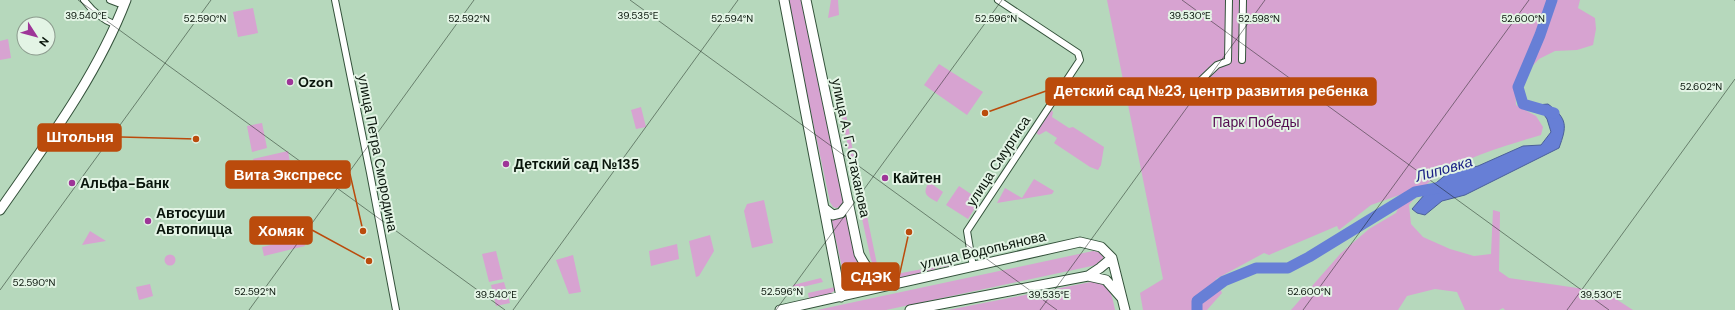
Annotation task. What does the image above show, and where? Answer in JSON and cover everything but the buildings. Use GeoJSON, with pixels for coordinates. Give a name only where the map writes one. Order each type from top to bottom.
{"type":"FeatureCollection","features":[{"type":"Feature","properties":{"kind":"main road"},"geometry":{"type":"LineString","coordinates":[[784,0],[840,297]]}},
{"type":"Feature","properties":{"kind":"main road","name":"улица А. Г. Стаханова"},"geometry":{"type":"LineString","coordinates":[[806,0],[859,254],[867,269],[873,274],[895,285]]}},
{"type":"Feature","properties":{"kind":"main road"},"geometry":{"type":"LineString","coordinates":[[0,210],[80,90],[98,60],[116,25],[126,1]]}},
{"type":"Feature","properties":{"kind":"main road"},"geometry":{"type":"LineString","coordinates":[[824,208],[833,215],[841,213],[849,203]]}},
{"type":"Feature","properties":{"kind":"main road","name":"улица Водопьянова"},"geometry":{"type":"LineString","coordinates":[[780,310],[1080,242],[1101,247],[1112,258]]}},
{"type":"Feature","properties":{"kind":"main road"},"geometry":{"type":"LineString","coordinates":[[910,310],[1088,276],[1112,258],[1124,305]]}},
{"type":"Feature","properties":{"kind":"main road"},"geometry":{"type":"LineString","coordinates":[[1088,276],[1106,280],[1124,305]]}},
{"type":"Feature","properties":{"kind":"street"},"geometry":{"type":"LineString","coordinates":[[84,0],[91,9],[109,22],[116,25]]}},
{"type":"Feature","properties":{"kind":"street"},"geometry":{"type":"LineString","coordinates":[[110,0],[118,3],[126,1]]}},
{"type":"Feature","properties":{"kind":"street","name":"улица Петра Смородина"},"geometry":{"type":"LineString","coordinates":[[335,0],[370,170],[396,310]]}},
{"type":"Feature","properties":{"kind":"street","name":"улица Смургиса"},"geometry":{"type":"LineString","coordinates":[[973,267],[967,231],[1080,60],[1078,53],[998,0]]}},
{"type":"Feature","properties":{"kind":"street"},"geometry":{"type":"LineString","coordinates":[[1194,86],[1216,65],[1228,61],[1229,0]]}},
{"type":"Feature","properties":{"kind":"street"},"geometry":{"type":"LineString","coordinates":[[1242,60],[1243,0]]}},
{"type":"Feature","properties":{"kind":"green space"},"geometry":{"type":"Polygon","coordinates":[[[787,0],[803,0],[845,201],[843,206],[837,208],[833,207],[830,202],[787,0]]]}},
{"type":"Feature","properties":{"kind":"green space"},"geometry":{"type":"Polygon","coordinates":[[[831,0],[838,0],[839,15],[828,18],[831,0]]]}},
{"type":"Feature","properties":{"kind":"green space","name":"Парк Победы"},"geometry":{"type":"Polygon","coordinates":[[[1107,0],[1580,0],[1578,8],[1595,18],[1596,29],[1593,45],[1577,50],[1555,51],[1539,59],[1515,84],[1516,105],[1536,116],[1543,127],[1541,135],[1481,154],[1438,175],[1427,184],[1409,205],[1411,224],[1423,237],[1450,249],[1474,256],[1491,254],[1493,210],[1500,212],[1499,271],[1509,278],[1605,292],[1633,310],[1505,310],[1503,308],[1499,310],[1465,310],[1457,292],[1435,289],[1407,296],[1398,310],[1291,310],[1341,253],[1369,229],[1396,213],[1405,193],[1371,205],[1339,230],[1337,226],[1269,255],[1264,253],[1216,279],[1222,293],[1207,310],[1143,310],[1140,293],[1163,279],[1107,0]]]}},
{"type":"Feature","properties":{"kind":"green space"},"geometry":{"type":"Polygon","coordinates":[[[253,8],[258,33],[238,37],[233,12],[253,8]]]}},
{"type":"Feature","properties":{"kind":"green space"},"geometry":{"type":"Polygon","coordinates":[[[8,39],[11,58],[0,60],[0,41],[8,39]]]}},
{"type":"Feature","properties":{"kind":"green space"},"geometry":{"type":"Polygon","coordinates":[[[939,64],[983,92],[967,115],[924,85],[939,64]]]}},
{"type":"Feature","properties":{"kind":"green space"},"geometry":{"type":"Polygon","coordinates":[[[641,107],[646,127],[636,129],[631,110],[641,107]]]}},
{"type":"Feature","properties":{"kind":"green space"},"geometry":{"type":"Polygon","coordinates":[[[845,109],[862,199],[860,202],[858,201],[841,111],[845,109]]]}},
{"type":"Feature","properties":{"kind":"green space"},"geometry":{"type":"Polygon","coordinates":[[[1051,110],[1053,112],[1052,117],[1069,128],[1073,127],[1104,147],[1101,165],[1098,170],[1090,167],[1054,143],[1057,138],[1046,131],[1039,135],[1036,133],[1051,110]]]}},
{"type":"Feature","properties":{"kind":"green space"},"geometry":{"type":"Polygon","coordinates":[[[262,123],[267,148],[252,152],[247,126],[262,123]]]}},
{"type":"Feature","properties":{"kind":"green space"},"geometry":{"type":"Polygon","coordinates":[[[288,151],[293,180],[260,187],[253,159],[288,151]]]}},
{"type":"Feature","properties":{"kind":"green space"},"geometry":{"type":"Polygon","coordinates":[[[1034,179],[1054,191],[1052,194],[997,203],[1005,188],[1022,198],[1034,179]]]}},
{"type":"Feature","properties":{"kind":"green space"},"geometry":{"type":"Polygon","coordinates":[[[929,182],[943,192],[937,202],[926,194],[926,189],[929,182]]]}},
{"type":"Feature","properties":{"kind":"green space"},"geometry":{"type":"Polygon","coordinates":[[[959,186],[980,200],[968,219],[946,205],[959,186]]]}},
{"type":"Feature","properties":{"kind":"green space"},"geometry":{"type":"Polygon","coordinates":[[[764,200],[773,243],[752,248],[744,211],[747,204],[764,200]]]}},
{"type":"Feature","properties":{"kind":"green space"},"geometry":{"type":"Polygon","coordinates":[[[864,212],[867,216],[878,269],[874,266],[871,260],[861,214],[864,212]]]}},
{"type":"Feature","properties":{"kind":"green space"},"geometry":{"type":"Polygon","coordinates":[[[847,215],[857,259],[864,275],[848,279],[844,276],[831,218],[847,215]]]}},
{"type":"Feature","properties":{"kind":"green space"},"geometry":{"type":"Polygon","coordinates":[[[300,223],[305,246],[264,256],[262,247],[287,241],[284,227],[300,223]]]}},
{"type":"Feature","properties":{"kind":"green space"},"geometry":{"type":"Polygon","coordinates":[[[90,231],[106,241],[82,245],[90,231]]]}},
{"type":"Feature","properties":{"kind":"green space"},"geometry":{"type":"Polygon","coordinates":[[[710,235],[714,251],[699,276],[696,277],[689,241],[710,235]]]}},
{"type":"Feature","properties":{"kind":"green space"},"geometry":{"type":"Polygon","coordinates":[[[677,244],[679,259],[651,266],[649,251],[677,244]]]}},
{"type":"Feature","properties":{"kind":"green space"},"geometry":{"type":"Polygon","coordinates":[[[496,251],[503,279],[489,282],[482,254],[496,251]]]}},
{"type":"Feature","properties":{"kind":"green space"},"geometry":{"type":"Polygon","coordinates":[[[1093,251],[1102,254],[1104,260],[1101,264],[886,310],[817,310],[1093,251]]]}},
{"type":"Feature","properties":{"kind":"green space"},"geometry":{"type":"Polygon","coordinates":[[[168,255],[172,255],[174,256],[174,264],[168,265],[165,262],[165,258],[168,255]]]}},
{"type":"Feature","properties":{"kind":"green space"},"geometry":{"type":"Polygon","coordinates":[[[573,255],[581,292],[569,294],[556,260],[573,255]]]}},
{"type":"Feature","properties":{"kind":"green space"},"geometry":{"type":"Polygon","coordinates":[[[949,264],[949,266],[936,268],[933,272],[897,279],[891,278],[891,275],[949,264]]]}},
{"type":"Feature","properties":{"kind":"green space"},"geometry":{"type":"Polygon","coordinates":[[[821,278],[823,282],[794,289],[793,285],[821,278]]]}},
{"type":"Feature","properties":{"kind":"green space"},"geometry":{"type":"Polygon","coordinates":[[[1096,281],[1105,286],[1110,292],[1115,310],[948,310],[1096,281]]]}},
{"type":"Feature","properties":{"kind":"green space"},"geometry":{"type":"Polygon","coordinates":[[[504,282],[510,303],[496,306],[491,285],[504,282]]]}},
{"type":"Feature","properties":{"kind":"green space"},"geometry":{"type":"Polygon","coordinates":[[[150,284],[153,296],[139,300],[136,287],[150,284]]]}},
{"type":"Feature","properties":{"kind":"green space"},"geometry":{"type":"Polygon","coordinates":[[[835,287],[836,290],[831,293],[809,299],[808,293],[835,287]]]}},
{"type":"Feature","properties":{"kind":"water"},"geometry":{"type":"Polygon","coordinates":[[[1548,104],[1555,109],[1564,123],[1559,148],[1465,195],[1442,201],[1425,215],[1417,213],[1412,209],[1431,187],[1448,173],[1478,166],[1523,146],[1541,145],[1551,132],[1547,119],[1537,105],[1548,104]]]}},
{"type":"Feature","properties":{"kind":"waterway","name":"Липовка"},"geometry":{"type":"LineString","coordinates":[[1552,0],[1540,35],[1518,87],[1523,104],[1554,113]]}},
{"type":"Feature","properties":{"kind":"waterway","name":"Липовка"},"geometry":{"type":"LineString","coordinates":[[1197,310],[1197,301],[1224,281],[1256,268],[1288,268],[1309,257],[1415,192],[1442,187]]}},
{"type":"Feature","properties":{"kind":"place","name":"Ozon"},"geometry":{"type":"Point","coordinates":[290,82]}},
{"type":"Feature","properties":{"kind":"place","name":"Детский сад №23, центр развития ребенка"},"geometry":{"type":"Point","coordinates":[985,113]}},
{"type":"Feature","properties":{"kind":"place","name":"Штольня"},"geometry":{"type":"Point","coordinates":[196,139]}},
{"type":"Feature","properties":{"kind":"place","name":"Детский сад №135"},"geometry":{"type":"Point","coordinates":[506,164]}},
{"type":"Feature","properties":{"kind":"place","name":"Кайтен"},"geometry":{"type":"Point","coordinates":[885,178]}},
{"type":"Feature","properties":{"kind":"place","name":"Альфа-Банк"},"geometry":{"type":"Point","coordinates":[72,183]}},
{"type":"Feature","properties":{"kind":"place","name":"Автосуши Автопицца"},"geometry":{"type":"Point","coordinates":[148,221]}},
{"type":"Feature","properties":{"kind":"place","name":"Вита Экспресс"},"geometry":{"type":"Point","coordinates":[363,231]}},
{"type":"Feature","properties":{"kind":"place","name":"СДЭК"},"geometry":{"type":"Point","coordinates":[909,232]}},
{"type":"Feature","properties":{"kind":"place","name":"Хомяк"},"geometry":{"type":"Point","coordinates":[369,261]}}]}
